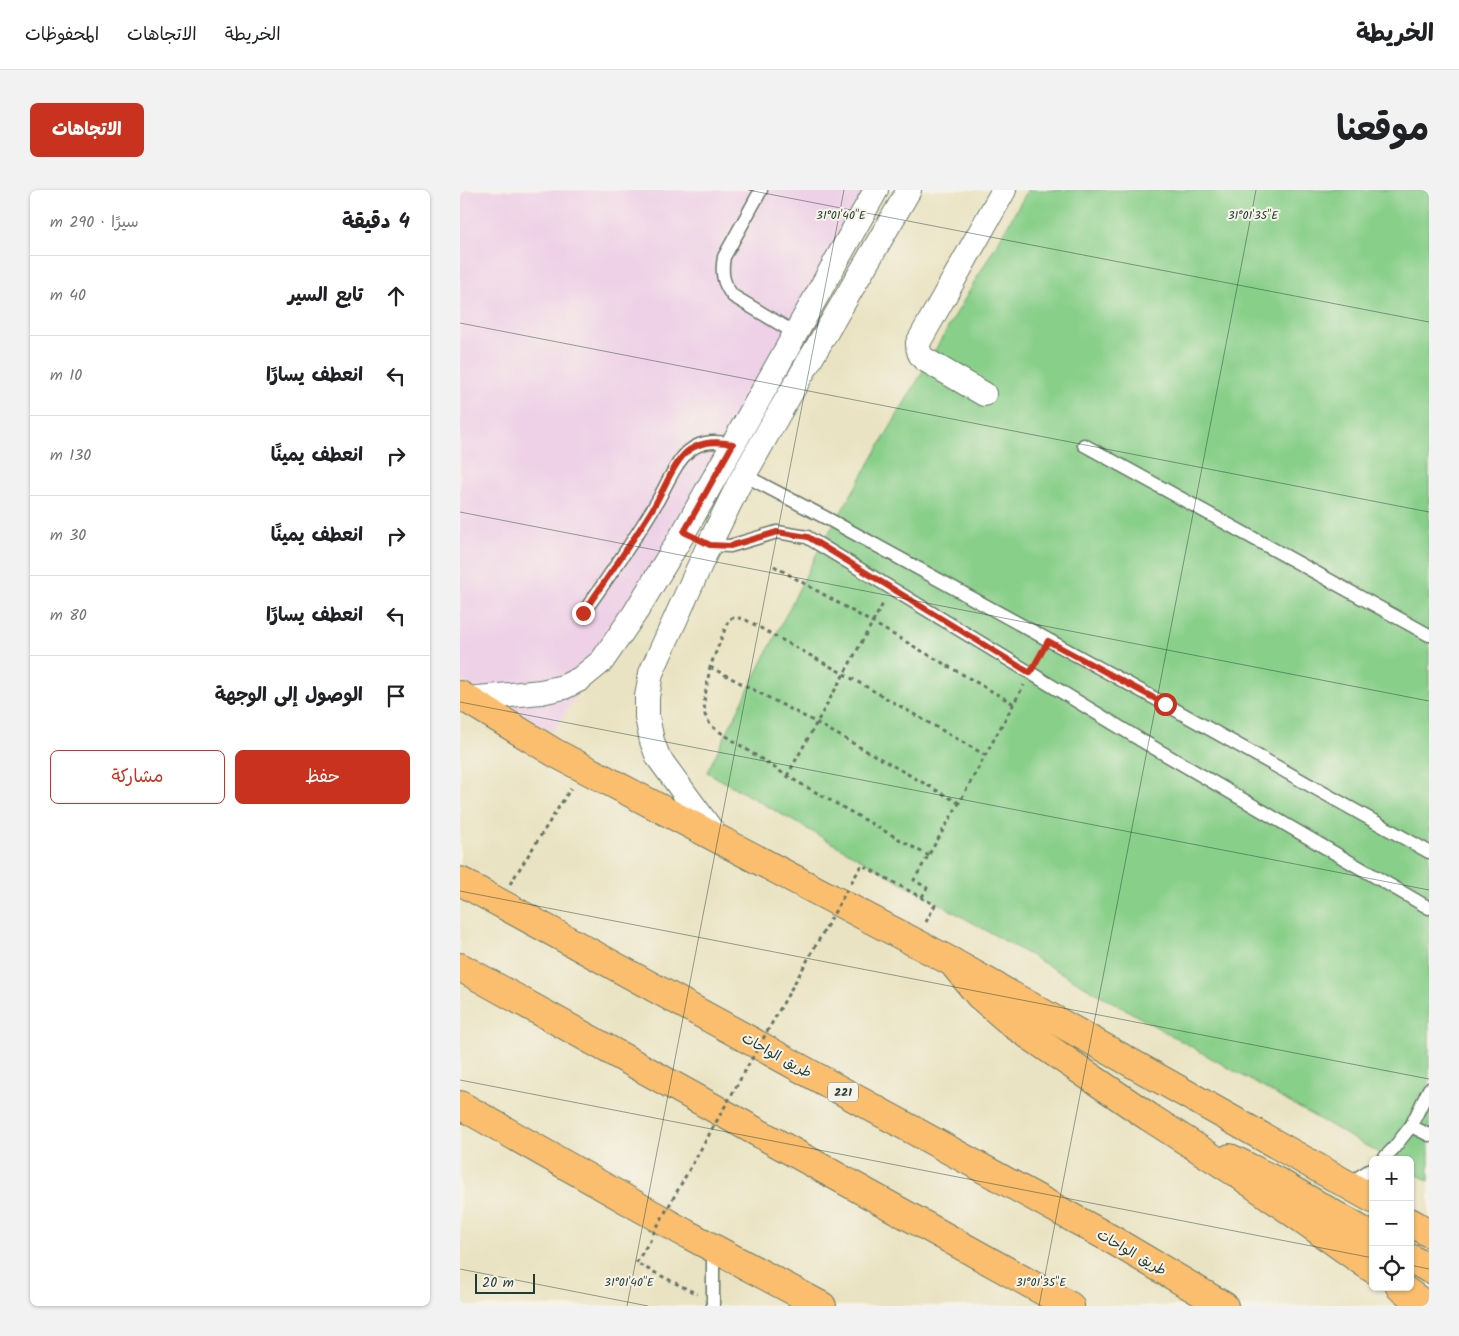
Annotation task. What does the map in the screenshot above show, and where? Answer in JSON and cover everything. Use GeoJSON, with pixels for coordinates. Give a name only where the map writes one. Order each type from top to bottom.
{"type":"FeatureCollection","features":[{"type":"Feature","properties":{"kind":"main road"},"geometry":{"type":"LineString","coordinates":[[464,697],[555,753],[952,962],[1369,1197]]}},
{"type":"Feature","properties":{"kind":"main road","name":"طريق الواحات"},"geometry":{"type":"LineString","coordinates":[[460,881],[1102,1234],[1224,1306]]}},
{"type":"Feature","properties":{"kind":"main road"},"geometry":{"type":"LineString","coordinates":[[952,962],[978,995],[1014,1025],[1149,1117],[1244,1178],[1369,1266]]}},
{"type":"Feature","properties":{"kind":"main road"},"geometry":{"type":"LineString","coordinates":[[460,967],[1070,1306]]}},
{"type":"Feature","properties":{"kind":"main road"},"geometry":{"type":"LineString","coordinates":[[460,1105],[713,1248],[822,1306]]}},
{"type":"Feature","properties":{"kind":"main road"},"geometry":{"type":"LineString","coordinates":[[1149,1117],[1278,1182],[1369,1235]]}},
{"type":"Feature","properties":{"kind":"main road"},"geometry":{"type":"LineString","coordinates":[[1414,1224],[1429,1233]]}},
{"type":"Feature","properties":{"kind":"main road"},"geometry":{"type":"LineString","coordinates":[[1414,1260],[1429,1269]]}},
{"type":"Feature","properties":{"kind":"main road"},"geometry":{"type":"LineString","coordinates":[[1406,1291],[1427,1306]]}},
{"type":"Feature","properties":{"kind":"street"},"geometry":{"type":"LineString","coordinates":[[464,697],[541,692],[564,687],[592,671],[602,661],[635,613],[684,532],[876,190]]}},
{"type":"Feature","properties":{"kind":"street"},"geometry":{"type":"LineString","coordinates":[[718,840],[658,757],[652,741],[647,717],[647,697],[651,673],[744,475],[909,190]]}},
{"type":"Feature","properties":{"kind":"street"},"geometry":{"type":"LineString","coordinates":[[984,394],[924,359],[918,349],[918,343],[1004,190]]}},
{"type":"Feature","properties":{"kind":"street"},"geometry":{"type":"LineString","coordinates":[[796,333],[817,347]]}},
{"type":"Feature","properties":{"kind":"street"},"geometry":{"type":"LineString","coordinates":[[684,532],[710,545]]}},
{"type":"Feature","properties":{"kind":"lane"},"geometry":{"type":"LineString","coordinates":[[762,190],[724,257],[723,279],[727,289],[733,296],[796,333]]}},
{"type":"Feature","properties":{"kind":"lane"},"geometry":{"type":"LineString","coordinates":[[583,613],[622,558],[655,506],[680,460],[698,445],[709,442],[733,444]]}},
{"type":"Feature","properties":{"kind":"lane"},"geometry":{"type":"LineString","coordinates":[[1084,445],[1429,635]]}},
{"type":"Feature","properties":{"kind":"lane"},"geometry":{"type":"LineString","coordinates":[[744,475],[830,520],[1165,704],[1429,852]]}},
{"type":"Feature","properties":{"kind":"lane"},"geometry":{"type":"LineString","coordinates":[[710,545],[730,546],[777,532],[808,537],[1152,747],[1429,908]]}},
{"type":"Feature","properties":{"kind":"lane"},"geometry":{"type":"LineString","coordinates":[[1386,1156],[1411,1126],[1429,1089]]}},
{"type":"Feature","properties":{"kind":"lane"},"geometry":{"type":"LineString","coordinates":[[1411,1126],[1429,1135]]}},
{"type":"Feature","properties":{"kind":"lane"},"geometry":{"type":"LineString","coordinates":[[1348,1184],[1369,1171]]}},
{"type":"Feature","properties":{"kind":"lane"},"geometry":{"type":"LineString","coordinates":[[713,1248],[713,1306]]}},
{"type":"Feature","properties":{"kind":"path"},"geometry":{"type":"LineString","coordinates":[[774,566],[1014,704]]}},
{"type":"Feature","properties":{"kind":"path"},"geometry":{"type":"LineString","coordinates":[[787,776],[892,588]]}},
{"type":"Feature","properties":{"kind":"path"},"geometry":{"type":"LineString","coordinates":[[929,856],[787,776],[710,726],[705,715],[704,702],[710,667],[728,619],[736,617],[746,620],[985,755]]}},
{"type":"Feature","properties":{"kind":"path"},"geometry":{"type":"LineString","coordinates":[[710,667],[817,723],[960,803]]}},
{"type":"Feature","properties":{"kind":"path"},"geometry":{"type":"LineString","coordinates":[[922,898],[927,888],[914,880],[960,803],[1030,673]]}},
{"type":"Feature","properties":{"kind":"path"},"geometry":{"type":"LineString","coordinates":[[498,902],[584,768]]}},
{"type":"Feature","properties":{"kind":"path"},"geometry":{"type":"LineString","coordinates":[[699,1295],[636,1263],[862,865],[935,905],[915,943]]}},
{"type":"Feature","properties":{"kind":"shaded area"},"geometry":{"type":"Polygon","coordinates":[[[460,190],[868,190],[614,636],[553,732],[460,680],[460,190]]]}},
{"type":"Feature","properties":{"kind":"green space"},"geometry":{"type":"Polygon","coordinates":[[[1028,190],[1429,190],[1429,1181],[1414,1173],[1414,1156],[1384,1156],[707,772],[816,555],[1028,190]]]}},
{"type":"Feature","properties":{"kind":"route"},"geometry":{"type":"LineString","coordinates":[[583,613],[622,558],[655,506],[680,460],[698,445],[709,442],[721,442],[733,444],[684,532],[710,545],[730,546],[777,532],[808,537],[1030,673],[1048,641],[1165,704]]}}]}
